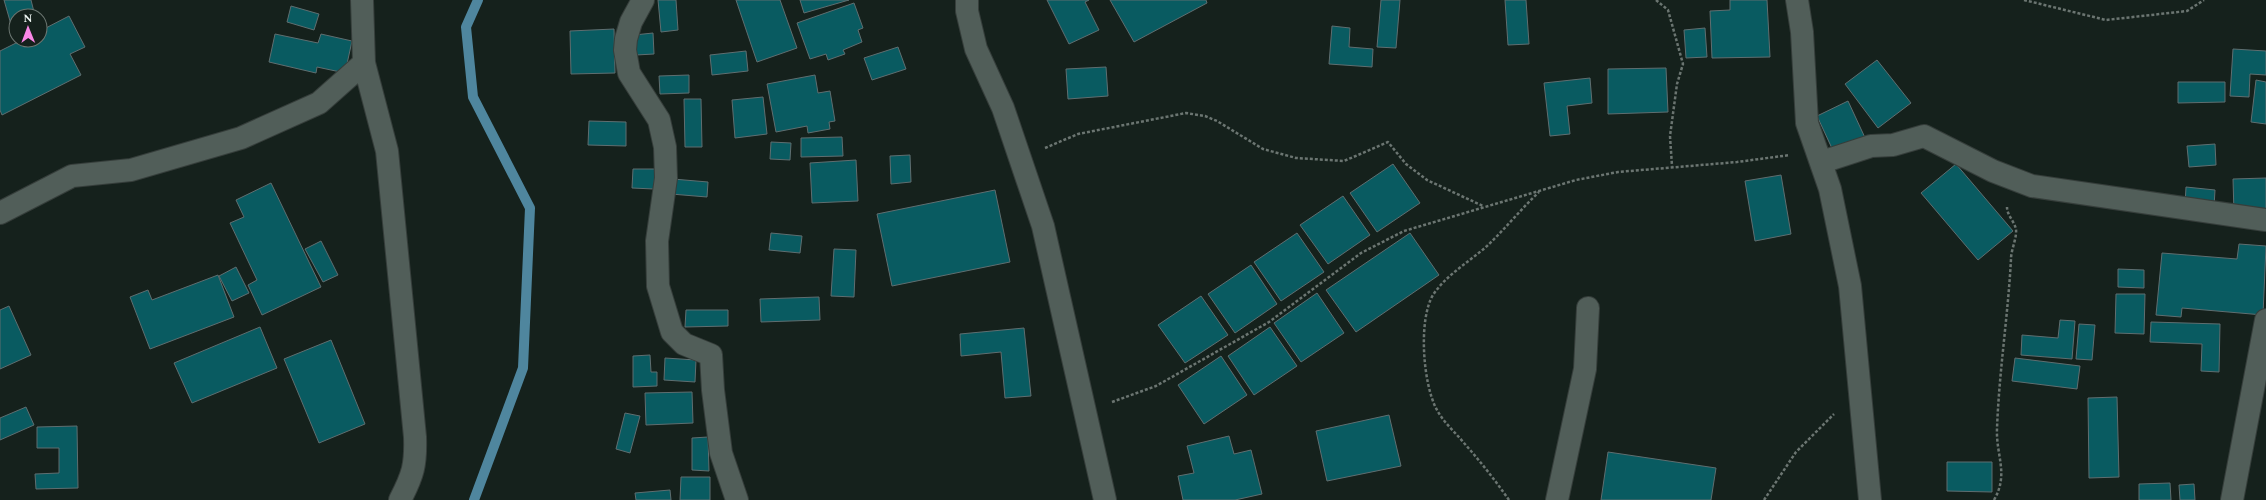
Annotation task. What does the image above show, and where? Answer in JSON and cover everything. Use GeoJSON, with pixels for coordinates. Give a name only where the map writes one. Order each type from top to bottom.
{"type":"FeatureCollection","features":[{"type":"Feature","properties":{"kind":"street"},"geometry":{"type":"LineString","coordinates":[[362,0],[364,63],[387,151],[415,437],[416,457],[412,477],[400,500]]}},
{"type":"Feature","properties":{"kind":"street"},"geometry":{"type":"LineString","coordinates":[[643,0],[631,22],[626,39],[625,50],[629,73],[659,120],[665,147],[666,178],[657,240],[658,286],[672,332],[684,344],[711,355],[713,390],[721,453],[737,500]]}},
{"type":"Feature","properties":{"kind":"street"},"geometry":{"type":"LineString","coordinates":[[967,0],[967,11],[976,49],[1003,108],[1043,226],[1105,500]]}},
{"type":"Feature","properties":{"kind":"street"},"geometry":{"type":"LineString","coordinates":[[1797,0],[1802,32],[1808,123],[1830,189],[1850,286],[1861,390],[1870,500]]}},
{"type":"Feature","properties":{"kind":"street"},"geometry":{"type":"LineString","coordinates":[[0,213],[72,176],[131,170],[241,138],[319,103],[364,63]]}},
{"type":"Feature","properties":{"kind":"street"},"geometry":{"type":"LineString","coordinates":[[1820,156],[1871,146],[1893,146],[1924,136],[2007,176],[2032,186],[2266,220]]}},
{"type":"Feature","properties":{"kind":"street"},"geometry":{"type":"LineString","coordinates":[[1557,500],[1585,369],[1588,308]]}},
{"type":"Feature","properties":{"kind":"street"},"geometry":{"type":"LineString","coordinates":[[2232,500],[2266,320]]}},
{"type":"Feature","properties":{"kind":"path"},"geometry":{"type":"LineString","coordinates":[[1656,0],[1668,10],[1683,64],[1677,84],[1670,136],[1672,166]]}},
{"type":"Feature","properties":{"kind":"path"},"geometry":{"type":"LineString","coordinates":[[2024,0],[2106,20],[2188,11],[2204,0]]}},
{"type":"Feature","properties":{"kind":"path"},"geometry":{"type":"LineString","coordinates":[[1022,161],[1078,134],[1176,114],[1194,114],[1217,121],[1262,149],[1296,158],[1344,161],[1388,142],[1406,164],[1427,180],[1484,206]]}},
{"type":"Feature","properties":{"kind":"path"},"geometry":{"type":"LineString","coordinates":[[1086,412],[1156,386],[1199,363],[1269,322],[1319,282],[1367,249],[1404,231],[1484,206],[1576,180],[1611,173],[1672,166],[1820,156]]}},
{"type":"Feature","properties":{"kind":"path"},"geometry":{"type":"LineString","coordinates":[[1994,500],[2000,491],[2003,476],[1997,439],[1998,393],[2009,297],[2011,254],[2016,230],[2007,209],[2007,176]]}},
{"type":"Feature","properties":{"kind":"path"},"geometry":{"type":"LineString","coordinates":[[1509,500],[1484,466],[1444,421],[1437,410],[1429,387],[1426,370],[1427,310],[1432,297],[1444,282],[1495,238],[1539,191]]}},
{"type":"Feature","properties":{"kind":"path"},"geometry":{"type":"LineString","coordinates":[[1764,500],[1796,452],[1820,425],[1861,390]]}},
{"type":"Feature","properties":{"kind":"building"},"geometry":{"type":"Polygon","coordinates":[[[4,0],[31,0],[33,8],[8,8],[8,14],[4,0]]]}},
{"type":"Feature","properties":{"kind":"building"},"geometry":{"type":"Polygon","coordinates":[[[658,0],[676,0],[678,30],[661,32],[658,0]]]}},
{"type":"Feature","properties":{"kind":"building"},"geometry":{"type":"Polygon","coordinates":[[[736,0],[780,0],[797,48],[757,62],[736,0]]]}},
{"type":"Feature","properties":{"kind":"building"},"geometry":{"type":"Polygon","coordinates":[[[800,0],[849,0],[804,13],[800,0]]]}},
{"type":"Feature","properties":{"kind":"building"},"geometry":{"type":"Polygon","coordinates":[[[1047,0],[1089,0],[1085,2],[1099,30],[1069,44],[1047,0]]]}},
{"type":"Feature","properties":{"kind":"building"},"geometry":{"type":"Polygon","coordinates":[[[1110,0],[1206,0],[1207,3],[1134,42],[1110,0]]]}},
{"type":"Feature","properties":{"kind":"building"},"geometry":{"type":"Polygon","coordinates":[[[1381,0],[1400,0],[1396,48],[1377,47],[1381,0]]]}},
{"type":"Feature","properties":{"kind":"building"},"geometry":{"type":"Polygon","coordinates":[[[1505,0],[1526,0],[1529,44],[1508,45],[1505,0]]]}},
{"type":"Feature","properties":{"kind":"building"},"geometry":{"type":"Polygon","coordinates":[[[1730,0],[1767,0],[1770,57],[1712,58],[1710,11],[1730,10],[1730,0]]]}},
{"type":"Feature","properties":{"kind":"building"},"geometry":{"type":"Polygon","coordinates":[[[854,3],[863,28],[858,30],[862,42],[843,50],[845,54],[828,60],[826,54],[810,59],[797,23],[854,3]]]}},
{"type":"Feature","properties":{"kind":"building"},"geometry":{"type":"Polygon","coordinates":[[[291,6],[319,14],[314,30],[287,22],[291,6]]]}},
{"type":"Feature","properties":{"kind":"building"},"geometry":{"type":"Polygon","coordinates":[[[69,16],[85,47],[70,54],[81,75],[2,115],[0,110],[0,51],[8,47],[48,48],[48,27],[69,16]]]}},
{"type":"Feature","properties":{"kind":"building"},"geometry":{"type":"Polygon","coordinates":[[[1332,26],[1350,28],[1349,47],[1373,49],[1372,67],[1329,64],[1332,26]]]}},
{"type":"Feature","properties":{"kind":"building"},"geometry":{"type":"Polygon","coordinates":[[[1705,28],[1707,57],[1686,58],[1684,30],[1705,28]]]}},
{"type":"Feature","properties":{"kind":"building"},"geometry":{"type":"Polygon","coordinates":[[[614,29],[615,73],[571,74],[570,31],[614,29]]]}},
{"type":"Feature","properties":{"kind":"building"},"geometry":{"type":"Polygon","coordinates":[[[653,33],[654,54],[636,55],[634,35],[653,33]]]}},
{"type":"Feature","properties":{"kind":"building"},"geometry":{"type":"Polygon","coordinates":[[[275,34],[318,43],[321,34],[352,41],[345,73],[317,67],[316,73],[269,62],[275,34]]]}},
{"type":"Feature","properties":{"kind":"building"},"geometry":{"type":"Polygon","coordinates":[[[898,47],[906,69],[872,80],[864,58],[898,47]]]}},
{"type":"Feature","properties":{"kind":"building"},"geometry":{"type":"Polygon","coordinates":[[[2233,49],[2266,51],[2266,75],[2250,74],[2249,97],[2230,96],[2233,49]]]}},
{"type":"Feature","properties":{"kind":"building"},"geometry":{"type":"Polygon","coordinates":[[[746,51],[748,71],[712,75],[710,55],[746,51]]]}},
{"type":"Feature","properties":{"kind":"building"},"geometry":{"type":"Polygon","coordinates":[[[1877,60],[1911,103],[1878,128],[1845,84],[1877,60]]]}},
{"type":"Feature","properties":{"kind":"building"},"geometry":{"type":"Polygon","coordinates":[[[1106,67],[1108,96],[1068,99],[1066,69],[1106,67]]]}},
{"type":"Feature","properties":{"kind":"building"},"geometry":{"type":"Polygon","coordinates":[[[1666,68],[1668,112],[1608,114],[1608,69],[1666,68]]]}},
{"type":"Feature","properties":{"kind":"building"},"geometry":{"type":"Polygon","coordinates":[[[689,75],[689,93],[660,94],[659,76],[689,75]]]}},
{"type":"Feature","properties":{"kind":"building"},"geometry":{"type":"Polygon","coordinates":[[[815,75],[818,93],[830,91],[835,121],[829,122],[830,129],[808,133],[807,126],[776,132],[767,84],[815,75]]]}},
{"type":"Feature","properties":{"kind":"building"},"geometry":{"type":"Polygon","coordinates":[[[1590,78],[1592,103],[1567,106],[1570,134],[1550,136],[1544,83],[1590,78]]]}},
{"type":"Feature","properties":{"kind":"building"},"geometry":{"type":"Polygon","coordinates":[[[2256,80],[2266,82],[2266,124],[2251,122],[2256,80]]]}},
{"type":"Feature","properties":{"kind":"building"},"geometry":{"type":"Polygon","coordinates":[[[2178,82],[2225,82],[2225,102],[2178,103],[2178,82]]]}},
{"type":"Feature","properties":{"kind":"building"},"geometry":{"type":"Polygon","coordinates":[[[763,97],[767,134],[735,138],[732,100],[763,97]]]}},
{"type":"Feature","properties":{"kind":"building"},"geometry":{"type":"Polygon","coordinates":[[[684,99],[701,99],[702,147],[685,147],[684,99]]]}},
{"type":"Feature","properties":{"kind":"building"},"geometry":{"type":"Polygon","coordinates":[[[1848,101],[1867,142],[1836,157],[1817,116],[1848,101]]]}},
{"type":"Feature","properties":{"kind":"building"},"geometry":{"type":"Polygon","coordinates":[[[589,121],[626,122],[626,146],[588,145],[589,121]]]}},
{"type":"Feature","properties":{"kind":"building"},"geometry":{"type":"Polygon","coordinates":[[[842,137],[843,156],[801,157],[801,138],[842,137]]]}},
{"type":"Feature","properties":{"kind":"building"},"geometry":{"type":"Polygon","coordinates":[[[771,142],[791,143],[790,160],[770,159],[771,142]]]}},
{"type":"Feature","properties":{"kind":"building"},"geometry":{"type":"Polygon","coordinates":[[[2215,144],[2216,165],[2189,167],[2187,146],[2215,144]]]}},
{"type":"Feature","properties":{"kind":"building"},"geometry":{"type":"Polygon","coordinates":[[[910,155],[911,182],[891,184],[890,156],[910,155]]]}},
{"type":"Feature","properties":{"kind":"building"},"geometry":{"type":"Polygon","coordinates":[[[856,160],[858,201],[812,203],[810,163],[856,160]]]}},
{"type":"Feature","properties":{"kind":"building"},"geometry":{"type":"Polygon","coordinates":[[[1393,164],[1420,203],[1377,232],[1350,193],[1393,164]]]}},
{"type":"Feature","properties":{"kind":"building"},"geometry":{"type":"Polygon","coordinates":[[[1956,164],[2013,231],[1978,260],[1921,193],[1956,164]]]}},
{"type":"Feature","properties":{"kind":"building"},"geometry":{"type":"Polygon","coordinates":[[[633,169],[655,169],[654,189],[632,188],[633,169]]]}},
{"type":"Feature","properties":{"kind":"building"},"geometry":{"type":"Polygon","coordinates":[[[1781,175],[1791,234],[1755,241],[1745,181],[1781,175]]]}},
{"type":"Feature","properties":{"kind":"building"},"geometry":{"type":"Polygon","coordinates":[[[2266,178],[2266,212],[2234,213],[2233,179],[2266,178]]]}},
{"type":"Feature","properties":{"kind":"building"},"geometry":{"type":"Polygon","coordinates":[[[673,179],[708,182],[707,197],[671,194],[673,179]]]}},
{"type":"Feature","properties":{"kind":"building"},"geometry":{"type":"Polygon","coordinates":[[[271,183],[321,287],[262,315],[248,285],[257,280],[230,223],[244,217],[236,200],[271,183]]]}},
{"type":"Feature","properties":{"kind":"building"},"geometry":{"type":"Polygon","coordinates":[[[2186,187],[2215,190],[2214,207],[2185,205],[2186,187]]]}},
{"type":"Feature","properties":{"kind":"building"},"geometry":{"type":"Polygon","coordinates":[[[995,190],[1010,262],[892,286],[877,214],[995,190]]]}},
{"type":"Feature","properties":{"kind":"building"},"geometry":{"type":"Polygon","coordinates":[[[1343,196],[1370,235],[1328,264],[1300,225],[1343,196]]]}},
{"type":"Feature","properties":{"kind":"building"},"geometry":{"type":"Polygon","coordinates":[[[771,233],[802,236],[800,253],[769,250],[771,233]]]}},
{"type":"Feature","properties":{"kind":"building"},"geometry":{"type":"Polygon","coordinates":[[[1297,233],[1324,272],[1281,301],[1254,262],[1297,233]]]}},
{"type":"Feature","properties":{"kind":"building"},"geometry":{"type":"Polygon","coordinates":[[[1410,233],[1439,275],[1356,332],[1326,290],[1410,233]]]}},
{"type":"Feature","properties":{"kind":"building"},"geometry":{"type":"Polygon","coordinates":[[[321,241],[338,275],[323,282],[305,249],[321,241]]]}},
{"type":"Feature","properties":{"kind":"building"},"geometry":{"type":"Polygon","coordinates":[[[2239,244],[2266,246],[2263,315],[2182,308],[2181,317],[2156,315],[2162,253],[2237,259],[2239,244]]]}},
{"type":"Feature","properties":{"kind":"building"},"geometry":{"type":"Polygon","coordinates":[[[834,249],[856,250],[854,297],[831,296],[834,249]]]}},
{"type":"Feature","properties":{"kind":"building"},"geometry":{"type":"Polygon","coordinates":[[[1251,265],[1277,304],[1235,333],[1208,294],[1251,265]]]}},
{"type":"Feature","properties":{"kind":"building"},"geometry":{"type":"Polygon","coordinates":[[[236,267],[249,293],[232,301],[219,276],[236,267]]]}},
{"type":"Feature","properties":{"kind":"building"},"geometry":{"type":"Polygon","coordinates":[[[2118,269],[2144,270],[2144,288],[2118,287],[2118,269]]]}},
{"type":"Feature","properties":{"kind":"building"},"geometry":{"type":"Polygon","coordinates":[[[218,275],[234,317],[150,349],[130,297],[148,290],[152,300],[218,275]]]}},
{"type":"Feature","properties":{"kind":"building"},"geometry":{"type":"Polygon","coordinates":[[[1317,293],[1344,333],[1301,362],[1274,323],[1317,293]]]}},
{"type":"Feature","properties":{"kind":"building"},"geometry":{"type":"Polygon","coordinates":[[[2116,294],[2145,294],[2144,334],[2115,333],[2116,294]]]}},
{"type":"Feature","properties":{"kind":"building"},"geometry":{"type":"Polygon","coordinates":[[[1201,296],[1228,335],[1185,363],[1158,325],[1201,296]]]}},
{"type":"Feature","properties":{"kind":"building"},"geometry":{"type":"Polygon","coordinates":[[[819,297],[820,320],[761,322],[760,299],[819,297]]]}},
{"type":"Feature","properties":{"kind":"building"},"geometry":{"type":"Polygon","coordinates":[[[9,306],[31,355],[0,369],[0,310],[9,306]]]}},
{"type":"Feature","properties":{"kind":"building"},"geometry":{"type":"Polygon","coordinates":[[[686,310],[728,310],[728,326],[685,327],[686,310]]]}},
{"type":"Feature","properties":{"kind":"building"},"geometry":{"type":"Polygon","coordinates":[[[2060,320],[2075,321],[2072,359],[2021,355],[2022,335],[2058,338],[2060,320]]]}},
{"type":"Feature","properties":{"kind":"building"},"geometry":{"type":"Polygon","coordinates":[[[2151,322],[2220,324],[2219,372],[2201,371],[2202,344],[2150,342],[2151,322]]]}},
{"type":"Feature","properties":{"kind":"building"},"geometry":{"type":"Polygon","coordinates":[[[2079,324],[2095,325],[2092,360],[2076,359],[2079,324]]]}},
{"type":"Feature","properties":{"kind":"building"},"geometry":{"type":"Polygon","coordinates":[[[260,327],[277,368],[192,403],[174,363],[260,327]]]}},
{"type":"Feature","properties":{"kind":"building"},"geometry":{"type":"Polygon","coordinates":[[[1270,327],[1297,366],[1254,395],[1228,356],[1270,327]]]}},
{"type":"Feature","properties":{"kind":"building"},"geometry":{"type":"Polygon","coordinates":[[[1024,328],[1031,396],[1005,398],[1001,352],[961,356],[960,334],[1024,328]]]}},
{"type":"Feature","properties":{"kind":"building"},"geometry":{"type":"Polygon","coordinates":[[[331,340],[365,424],[319,443],[284,359],[331,340]]]}},
{"type":"Feature","properties":{"kind":"building"},"geometry":{"type":"Polygon","coordinates":[[[650,355],[651,372],[657,372],[657,386],[633,387],[633,356],[650,355]]]}},
{"type":"Feature","properties":{"kind":"building"},"geometry":{"type":"Polygon","coordinates":[[[1221,356],[1247,395],[1204,424],[1178,385],[1221,356]]]}},
{"type":"Feature","properties":{"kind":"building"},"geometry":{"type":"Polygon","coordinates":[[[665,358],[696,360],[695,382],[664,380],[665,358]]]}},
{"type":"Feature","properties":{"kind":"building"},"geometry":{"type":"Polygon","coordinates":[[[2015,358],[2080,366],[2077,389],[2012,381],[2015,358]]]}},
{"type":"Feature","properties":{"kind":"building"},"geometry":{"type":"Polygon","coordinates":[[[692,392],[693,423],[646,425],[645,393],[692,392]]]}},
{"type":"Feature","properties":{"kind":"building"},"geometry":{"type":"Polygon","coordinates":[[[2117,397],[2119,477],[2089,478],[2088,398],[2117,397]]]}},
{"type":"Feature","properties":{"kind":"building"},"geometry":{"type":"Polygon","coordinates":[[[26,407],[34,425],[0,440],[0,418],[26,407]]]}},
{"type":"Feature","properties":{"kind":"building"},"geometry":{"type":"Polygon","coordinates":[[[625,413],[640,416],[630,453],[616,449],[625,413]]]}},
{"type":"Feature","properties":{"kind":"building"},"geometry":{"type":"Polygon","coordinates":[[[1389,415],[1401,466],[1327,481],[1316,431],[1389,415]]]}},
{"type":"Feature","properties":{"kind":"building"},"geometry":{"type":"Polygon","coordinates":[[[77,426],[78,488],[36,489],[35,474],[59,473],[59,448],[37,448],[37,427],[77,426]]]}},
{"type":"Feature","properties":{"kind":"building"},"geometry":{"type":"Polygon","coordinates":[[[1229,436],[1234,454],[1251,450],[1262,494],[1235,500],[1183,500],[1178,476],[1194,473],[1187,446],[1229,436]]]}},
{"type":"Feature","properties":{"kind":"building"},"geometry":{"type":"Polygon","coordinates":[[[708,437],[709,471],[692,470],[692,438],[708,437]]]}},
{"type":"Feature","properties":{"kind":"building"},"geometry":{"type":"Polygon","coordinates":[[[1608,452],[1716,468],[1711,500],[1601,500],[1608,452]]]}},
{"type":"Feature","properties":{"kind":"building"},"geometry":{"type":"Polygon","coordinates":[[[1947,462],[1992,462],[1992,492],[1947,491],[1947,462]]]}},
{"type":"Feature","properties":{"kind":"building"},"geometry":{"type":"Polygon","coordinates":[[[681,477],[710,477],[710,500],[680,500],[681,477]]]}},
{"type":"Feature","properties":{"kind":"building"},"geometry":{"type":"Polygon","coordinates":[[[2170,483],[2171,500],[2139,500],[2139,484],[2170,483]]]}},
{"type":"Feature","properties":{"kind":"building"},"geometry":{"type":"Polygon","coordinates":[[[2194,484],[2195,500],[2180,500],[2179,485],[2194,484]]]}},
{"type":"Feature","properties":{"kind":"building"},"geometry":{"type":"Polygon","coordinates":[[[670,490],[671,500],[636,500],[635,493],[670,490]]]}},
{"type":"Feature","properties":{"kind":"waterway"},"geometry":{"type":"LineString","coordinates":[[474,500],[523,368],[530,208],[473,97],[466,27],[478,0]]}}]}
